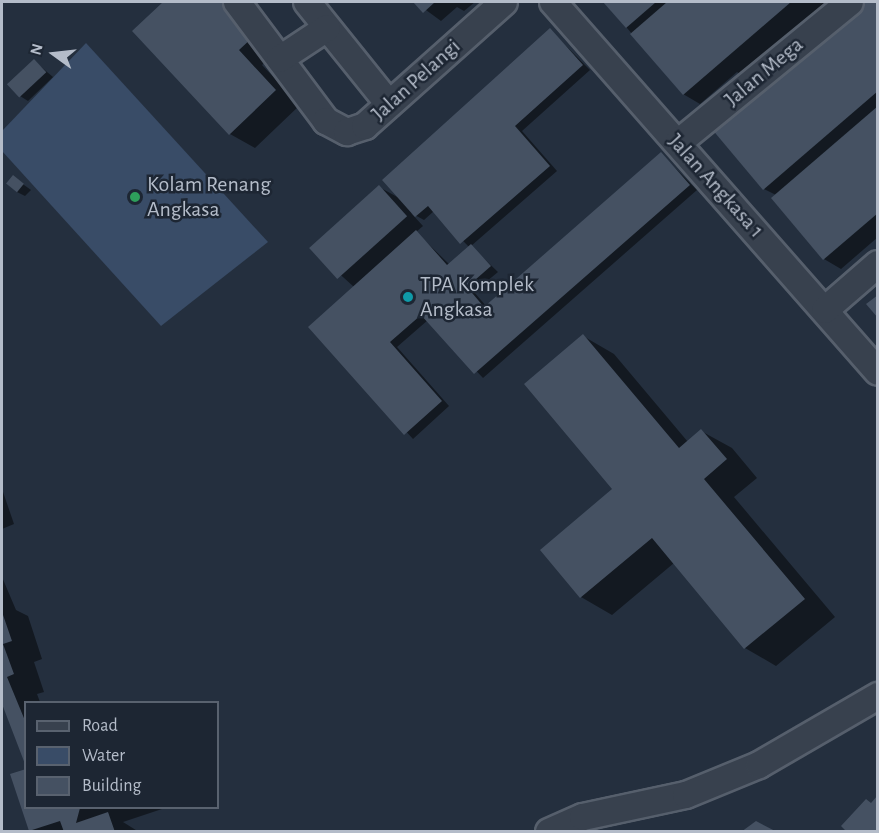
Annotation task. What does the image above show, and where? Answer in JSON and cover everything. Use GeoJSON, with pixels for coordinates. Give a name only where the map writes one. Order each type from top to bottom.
{"type":"FeatureCollection","features":[{"type":"Feature","properties":{"kind":"street","name":"Jalan Pelangi"},"geometry":{"type":"LineString","coordinates":[[237,2],[335,129],[347,132],[365,126],[504,2]]}},
{"type":"Feature","properties":{"kind":"street"},"geometry":{"type":"LineString","coordinates":[[307,2],[388,104]]}},
{"type":"Feature","properties":{"kind":"street","name":"Jalan Angkasa 1"},"geometry":{"type":"LineString","coordinates":[[553,2],[878,372]]}},
{"type":"Feature","properties":{"kind":"street","name":"Jalan Mega"},"geometry":{"type":"LineString","coordinates":[[678,143],[850,2]]}},
{"type":"Feature","properties":{"kind":"street"},"geometry":{"type":"LineString","coordinates":[[280,59],[327,28]]}},
{"type":"Feature","properties":{"kind":"street"},"geometry":{"type":"LineString","coordinates":[[825,310],[878,264]]}},
{"type":"Feature","properties":{"kind":"street"},"geometry":{"type":"LineString","coordinates":[[558,829],[686,795],[759,765],[878,696]]}},
{"type":"Feature","properties":{"kind":"water","name":"Kolam Renang Angkasa"},"geometry":{"type":"Polygon","coordinates":[[[86,43],[268,242],[161,326],[2,151],[2,131],[86,43]]]}},
{"type":"Feature","properties":{"kind":"building"},"geometry":{"type":"Polygon","coordinates":[[[163,2],[221,2],[253,37],[239,50],[276,90],[229,135],[132,31],[163,2]]]}},
{"type":"Feature","properties":{"kind":"building"},"geometry":{"type":"Polygon","coordinates":[[[413,2],[435,2],[423,13],[413,2]]]}},
{"type":"Feature","properties":{"kind":"building"},"geometry":{"type":"Polygon","coordinates":[[[603,2],[656,2],[626,28],[603,2]]]}},
{"type":"Feature","properties":{"kind":"building"},"geometry":{"type":"Polygon","coordinates":[[[667,2],[791,2],[683,95],[630,34],[667,2]]]}},
{"type":"Feature","properties":{"kind":"building"},"geometry":{"type":"Polygon","coordinates":[[[857,2],[878,2],[878,91],[763,190],[711,128],[857,2]]]}},
{"type":"Feature","properties":{"kind":"building","name":"TPA Komplek Angkasa"},"geometry":{"type":"Polygon","coordinates":[[[550,28],[583,65],[515,126],[550,166],[460,244],[428,206],[415,217],[382,180],[550,28]]]}},
{"type":"Feature","properties":{"kind":"building"},"geometry":{"type":"Polygon","coordinates":[[[34,59],[46,72],[19,97],[7,84],[34,59]]]}},
{"type":"Feature","properties":{"kind":"building"},"geometry":{"type":"Polygon","coordinates":[[[878,106],[878,213],[823,260],[771,198],[878,106]]]}},
{"type":"Feature","properties":{"kind":"building","name":"TPA Komplek Angkasa"},"geometry":{"type":"Polygon","coordinates":[[[661,152],[690,185],[474,374],[421,315],[390,342],[442,401],[404,435],[308,327],[416,230],[447,265],[471,244],[491,266],[467,287],[484,307],[661,152]]]}},
{"type":"Feature","properties":{"kind":"building"},"geometry":{"type":"Polygon","coordinates":[[[13,175],[24,184],[17,192],[6,184],[13,175]]]}},
{"type":"Feature","properties":{"kind":"building"},"geometry":{"type":"Polygon","coordinates":[[[379,185],[407,216],[337,279],[309,248],[379,185]]]}},
{"type":"Feature","properties":{"kind":"building"},"geometry":{"type":"Polygon","coordinates":[[[878,295],[878,318],[866,304],[878,295]]]}},
{"type":"Feature","properties":{"kind":"building"},"geometry":{"type":"Polygon","coordinates":[[[583,334],[679,448],[701,429],[727,459],[704,479],[805,599],[744,649],[652,538],[580,598],[540,550],[612,489],[524,384],[583,334]]]}},
{"type":"Feature","properties":{"kind":"building"},"geometry":{"type":"Polygon","coordinates":[[[2,612],[12,641],[3,644],[14,674],[7,677],[24,718],[24,761],[2,704],[2,612]]]}},
{"type":"Feature","properties":{"kind":"building"},"geometry":{"type":"Polygon","coordinates":[[[24,770],[24,809],[80,809],[76,823],[108,812],[115,832],[64,832],[60,821],[29,831],[10,774],[24,770]]]}},
{"type":"Feature","properties":{"kind":"building"},"geometry":{"type":"Polygon","coordinates":[[[878,795],[878,832],[847,832],[841,826],[866,799],[871,803],[878,795]]]}},
{"type":"Feature","properties":{"kind":"building"},"geometry":{"type":"Polygon","coordinates":[[[756,821],[777,832],[741,832],[756,821]]]}},
{"type":"Feature","properties":{"kind":"place","name":"Kolam Renang Angkasa"},"geometry":{"type":"Point","coordinates":[135,197]}},
{"type":"Feature","properties":{"kind":"place","name":"TPA Komplek Angkasa"},"geometry":{"type":"Point","coordinates":[408,297]}}]}
